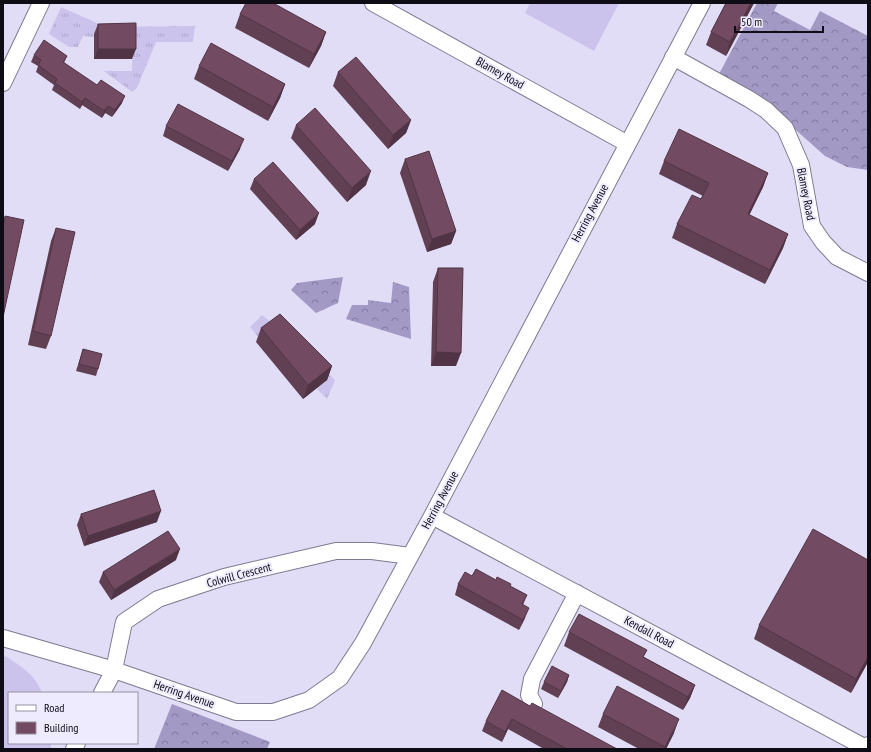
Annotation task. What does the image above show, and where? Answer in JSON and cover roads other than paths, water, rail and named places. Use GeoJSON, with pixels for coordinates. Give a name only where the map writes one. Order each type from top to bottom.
{"type":"FeatureCollection","features":[{"type":"Feature","properties":{"kind":"street"},"geometry":{"type":"LineString","coordinates":[[3,83],[41,3]]}},
{"type":"Feature","properties":{"kind":"street","name":"Herring Avenue"},"geometry":{"type":"LineString","coordinates":[[3,638],[114,670],[236,712],[273,712],[309,700],[340,678],[363,643],[432,516],[626,144],[702,3]]}},
{"type":"Feature","properties":{"kind":"street","name":"Blamey Road"},"geometry":{"type":"LineString","coordinates":[[381,5],[626,144]]}},
{"type":"Feature","properties":{"kind":"street","name":"Blamey Road"},"geometry":{"type":"LineString","coordinates":[[673,57],[749,99],[766,110],[785,128],[804,176],[812,226],[823,242],[837,257],[868,273]]}},
{"type":"Feature","properties":{"kind":"street","name":"Kendall Road"},"geometry":{"type":"LineString","coordinates":[[432,516],[867,747]]}},
{"type":"Feature","properties":{"kind":"street","name":"Colwill Crescent"},"geometry":{"type":"LineString","coordinates":[[103,692],[114,670],[124,622],[158,599],[224,577],[336,551],[384,552],[410,556]]}},
{"type":"Feature","properties":{"kind":"street"},"geometry":{"type":"LineString","coordinates":[[534,704],[529,694],[532,679],[576,593]]}}]}
